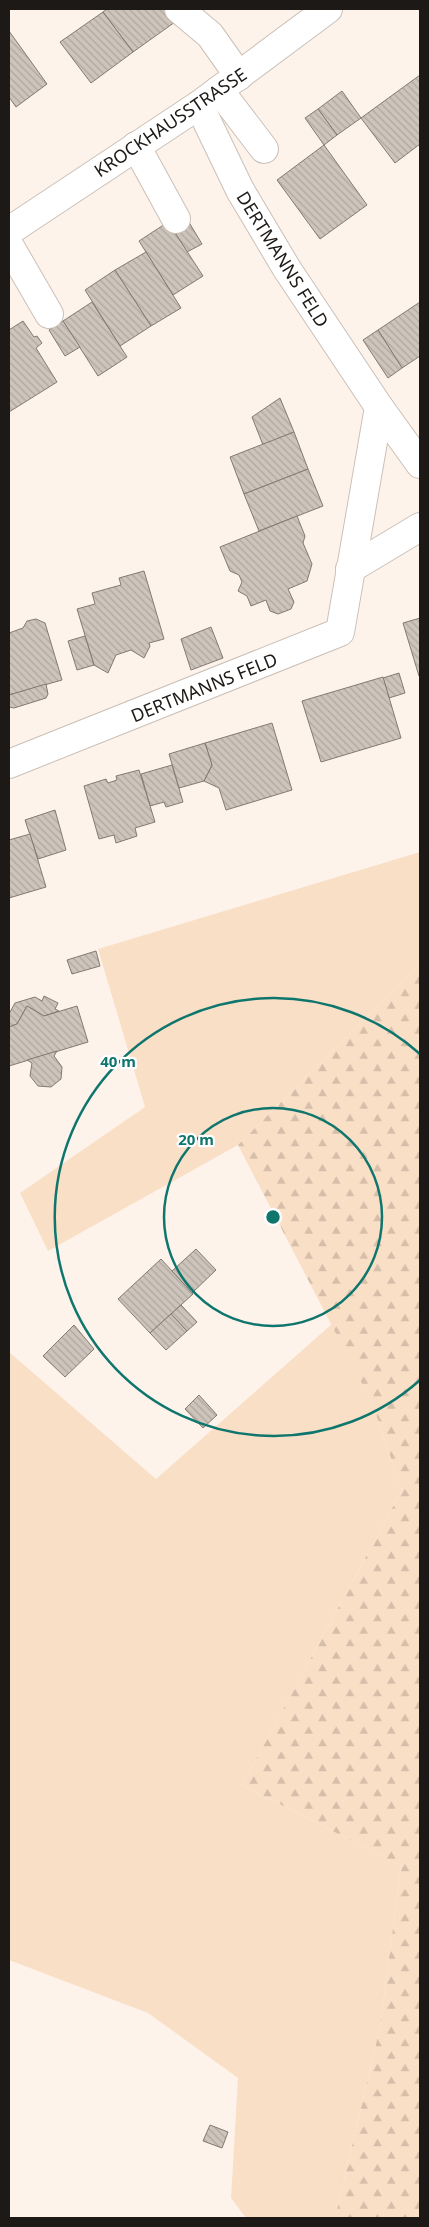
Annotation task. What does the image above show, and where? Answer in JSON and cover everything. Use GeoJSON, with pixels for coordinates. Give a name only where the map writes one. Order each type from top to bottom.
{"type":"FeatureCollection","features":[{"type":"Feature","properties":{"kind":"street"},"geometry":{"type":"LineString","coordinates":[[179,9],[210,35]]}},
{"type":"Feature","properties":{"kind":"street"},"geometry":{"type":"LineString","coordinates":[[198,9],[210,35],[219,90],[264,149]]}},
{"type":"Feature","properties":{"kind":"street","name":"KROCKHAUSSTRASSE"},"geometry":{"type":"LineString","coordinates":[[9,231],[219,90],[328,9]]}},
{"type":"Feature","properties":{"kind":"street","name":"DERTMANNS FELD"},"geometry":{"type":"LineString","coordinates":[[219,90],[249,206],[287,269],[379,407],[420,464]]}},
{"type":"Feature","properties":{"kind":"street"},"geometry":{"type":"LineString","coordinates":[[136,146],[176,219]]}},
{"type":"Feature","properties":{"kind":"street"},"geometry":{"type":"LineString","coordinates":[[9,245],[49,314]]}},
{"type":"Feature","properties":{"kind":"street","name":"DERTMANNS FELD"},"geometry":{"type":"LineString","coordinates":[[9,764],[340,632],[379,407]]}},
{"type":"Feature","properties":{"kind":"street"},"geometry":{"type":"LineString","coordinates":[[350,569],[420,527]]}},
{"type":"Feature","properties":{"kind":"green space"},"geometry":{"type":"Polygon","coordinates":[[[420,852],[420,963],[238,1145],[48,1251],[20,1193],[145,1107],[98,949],[420,852]]]}},
{"type":"Feature","properties":{"kind":"green space"},"geometry":{"type":"Polygon","coordinates":[[[420,963],[420,2218],[335,2218],[380,2027],[401,1866],[242,1785],[402,1490],[372,1403],[238,1145],[420,963]]]}},
{"type":"Feature","properties":{"kind":"green space"},"geometry":{"type":"Polygon","coordinates":[[[332,1324],[372,1403],[402,1490],[242,1785],[401,1866],[380,2027],[335,2218],[246,2218],[231,2198],[238,2078],[148,2013],[9,1960],[9,1352],[156,1479],[332,1324]]]}},
{"type":"Feature","properties":{"kind":"building"},"geometry":{"type":"Polygon","coordinates":[[[107,9],[165,9],[175,22],[133,52],[103,12],[107,9]]]}},
{"type":"Feature","properties":{"kind":"building"},"geometry":{"type":"Polygon","coordinates":[[[103,12],[133,52],[91,83],[60,42],[103,12]]]}},
{"type":"Feature","properties":{"kind":"building"},"geometry":{"type":"Polygon","coordinates":[[[9,31],[47,84],[16,107],[9,97],[9,31]]]}},
{"type":"Feature","properties":{"kind":"building"},"geometry":{"type":"Polygon","coordinates":[[[420,75],[420,144],[395,163],[361,118],[420,75]]]}},
{"type":"Feature","properties":{"kind":"building"},"geometry":{"type":"Polygon","coordinates":[[[342,91],[361,118],[337,135],[318,109],[342,91]]]}},
{"type":"Feature","properties":{"kind":"building"},"geometry":{"type":"Polygon","coordinates":[[[318,109],[337,135],[324,145],[305,118],[318,109]]]}},
{"type":"Feature","properties":{"kind":"building"},"geometry":{"type":"Polygon","coordinates":[[[324,145],[367,205],[320,239],[277,180],[324,145]]]}},
{"type":"Feature","properties":{"kind":"building"},"geometry":{"type":"Polygon","coordinates":[[[184,214],[202,244],[187,252],[169,224],[184,214]]]}},
{"type":"Feature","properties":{"kind":"building"},"geometry":{"type":"Polygon","coordinates":[[[168,222],[203,276],[173,295],[139,241],[168,222]]]}},
{"type":"Feature","properties":{"kind":"building"},"geometry":{"type":"Polygon","coordinates":[[[146,252],[181,308],[151,326],[115,270],[146,252]]]}},
{"type":"Feature","properties":{"kind":"building"},"geometry":{"type":"Polygon","coordinates":[[[115,270],[151,326],[120,346],[85,290],[115,270]]]}},
{"type":"Feature","properties":{"kind":"building"},"geometry":{"type":"Polygon","coordinates":[[[92,302],[127,357],[98,376],[63,321],[92,302]]]}},
{"type":"Feature","properties":{"kind":"building"},"geometry":{"type":"Polygon","coordinates":[[[420,302],[420,356],[402,368],[378,330],[420,302]]]}},
{"type":"Feature","properties":{"kind":"building"},"geometry":{"type":"Polygon","coordinates":[[[23,321],[34,337],[37,336],[42,343],[36,348],[57,382],[9,412],[9,330],[23,321]]]}},
{"type":"Feature","properties":{"kind":"building"},"geometry":{"type":"Polygon","coordinates":[[[63,321],[80,347],[65,356],[49,330],[63,321]]]}},
{"type":"Feature","properties":{"kind":"building"},"geometry":{"type":"Polygon","coordinates":[[[378,330],[402,368],[388,378],[363,340],[378,330]]]}},
{"type":"Feature","properties":{"kind":"building"},"geometry":{"type":"Polygon","coordinates":[[[280,398],[294,432],[263,445],[252,417],[280,398]]]}},
{"type":"Feature","properties":{"kind":"building"},"geometry":{"type":"Polygon","coordinates":[[[294,432],[308,469],[244,494],[230,457],[294,432]]]}},
{"type":"Feature","properties":{"kind":"building"},"geometry":{"type":"Polygon","coordinates":[[[308,469],[323,506],[259,531],[244,494],[308,469]]]}},
{"type":"Feature","properties":{"kind":"building"},"geometry":{"type":"Polygon","coordinates":[[[297,516],[305,536],[303,543],[312,564],[307,581],[288,589],[294,602],[291,609],[278,614],[270,611],[266,600],[251,606],[247,596],[238,591],[242,582],[239,575],[230,571],[220,547],[297,516]]]}},
{"type":"Feature","properties":{"kind":"building"},"geometry":{"type":"Polygon","coordinates":[[[144,571],[164,639],[149,643],[150,646],[144,658],[131,650],[116,655],[108,673],[94,665],[77,609],[95,604],[92,593],[121,585],[119,578],[144,571]]]}},
{"type":"Feature","properties":{"kind":"building"},"geometry":{"type":"Polygon","coordinates":[[[420,618],[420,676],[419,676],[403,623],[420,618]]]}},
{"type":"Feature","properties":{"kind":"building"},"geometry":{"type":"Polygon","coordinates":[[[36,619],[45,623],[62,680],[9,695],[9,633],[23,628],[27,621],[36,619]]]}},
{"type":"Feature","properties":{"kind":"building"},"geometry":{"type":"Polygon","coordinates":[[[211,627],[223,658],[191,670],[181,639],[211,627]]]}},
{"type":"Feature","properties":{"kind":"building"},"geometry":{"type":"Polygon","coordinates":[[[85,636],[94,665],[77,670],[68,641],[85,636]]]}},
{"type":"Feature","properties":{"kind":"building"},"geometry":{"type":"Polygon","coordinates":[[[399,673],[405,693],[389,698],[383,678],[399,673]]]}},
{"type":"Feature","properties":{"kind":"building"},"geometry":{"type":"Polygon","coordinates":[[[383,677],[401,738],[321,762],[302,701],[383,677]]]}},
{"type":"Feature","properties":{"kind":"building"},"geometry":{"type":"Polygon","coordinates":[[[46,684],[48,694],[46,698],[14,708],[9,707],[9,695],[46,684]]]}},
{"type":"Feature","properties":{"kind":"building"},"geometry":{"type":"Polygon","coordinates":[[[272,723],[292,790],[226,810],[219,788],[204,781],[212,765],[205,743],[272,723]]]}},
{"type":"Feature","properties":{"kind":"building"},"geometry":{"type":"Polygon","coordinates":[[[205,743],[212,765],[204,781],[179,788],[169,754],[205,743]]]}},
{"type":"Feature","properties":{"kind":"building"},"geometry":{"type":"Polygon","coordinates":[[[172,765],[183,802],[166,807],[164,802],[150,806],[141,774],[172,765]]]}},
{"type":"Feature","properties":{"kind":"building"},"geometry":{"type":"Polygon","coordinates":[[[139,770],[155,822],[135,828],[137,836],[116,843],[114,835],[99,839],[84,786],[106,779],[108,783],[117,780],[116,776],[139,770]]]}},
{"type":"Feature","properties":{"kind":"building"},"geometry":{"type":"Polygon","coordinates":[[[55,810],[66,850],[38,859],[25,820],[55,810]]]}},
{"type":"Feature","properties":{"kind":"building"},"geometry":{"type":"Polygon","coordinates":[[[30,834],[46,887],[9,898],[9,840],[30,834]]]}},
{"type":"Feature","properties":{"kind":"building"},"geometry":{"type":"Polygon","coordinates":[[[96,951],[100,966],[72,974],[67,960],[96,951]]]}},
{"type":"Feature","properties":{"kind":"building"},"geometry":{"type":"Polygon","coordinates":[[[44,996],[58,1003],[55,1009],[59,1011],[44,1016],[27,1006],[17,1024],[9,1027],[9,1014],[15,1003],[35,997],[42,1001],[44,996]]]}},
{"type":"Feature","properties":{"kind":"building"},"geometry":{"type":"Polygon","coordinates":[[[27,1006],[44,1016],[77,1006],[88,1042],[9,1066],[9,1027],[17,1024],[27,1006]]]}},
{"type":"Feature","properties":{"kind":"building"},"geometry":{"type":"Polygon","coordinates":[[[57,1051],[54,1056],[62,1067],[61,1079],[51,1087],[38,1086],[30,1076],[32,1063],[27,1060],[57,1051]]]}},
{"type":"Feature","properties":{"kind":"building"},"geometry":{"type":"Polygon","coordinates":[[[196,1249],[216,1270],[192,1293],[172,1271],[196,1249]]]}},
{"type":"Feature","properties":{"kind":"building"},"geometry":{"type":"Polygon","coordinates":[[[161,1259],[193,1294],[150,1333],[118,1299],[161,1259]]]}},
{"type":"Feature","properties":{"kind":"building"},"geometry":{"type":"Polygon","coordinates":[[[181,1305],[197,1322],[187,1331],[171,1314],[181,1305]]]}},
{"type":"Feature","properties":{"kind":"building"},"geometry":{"type":"Polygon","coordinates":[[[171,1314],[187,1331],[166,1350],[150,1333],[171,1314]]]}},
{"type":"Feature","properties":{"kind":"building"},"geometry":{"type":"Polygon","coordinates":[[[74,1325],[94,1349],[65,1377],[43,1356],[74,1325]]]}},
{"type":"Feature","properties":{"kind":"building"},"geometry":{"type":"Polygon","coordinates":[[[199,1395],[217,1415],[203,1428],[185,1409],[199,1395]]]}},
{"type":"Feature","properties":{"kind":"building"},"geometry":{"type":"Polygon","coordinates":[[[210,2125],[228,2132],[222,2148],[203,2141],[210,2125]]]}}]}
